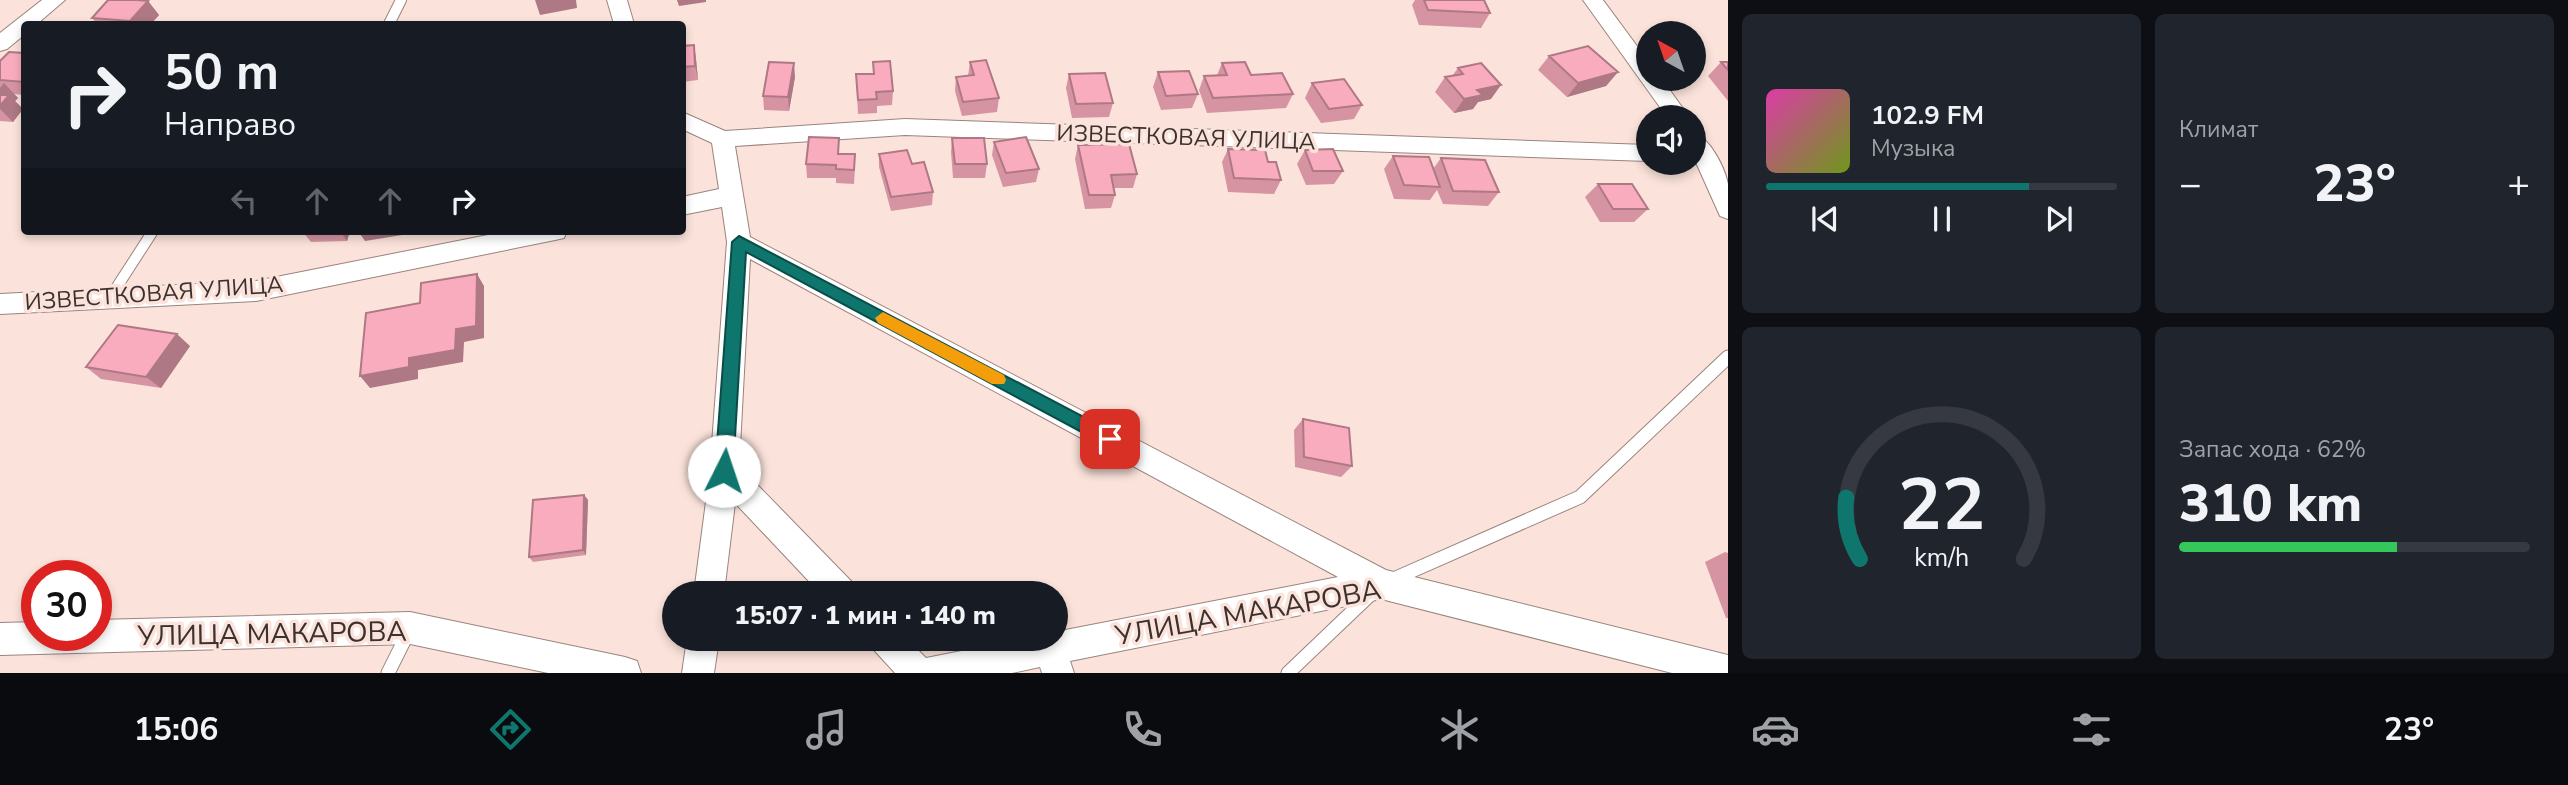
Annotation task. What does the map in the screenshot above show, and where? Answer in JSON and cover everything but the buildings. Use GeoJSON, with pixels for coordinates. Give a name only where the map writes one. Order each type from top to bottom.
{"type":"FeatureCollection","features":[{"type":"Feature","properties":{"kind":"street"},"geometry":{"type":"LineString","coordinates":[[29,21],[55,0]]}},
{"type":"Feature","properties":{"kind":"street"},"geometry":{"type":"LineString","coordinates":[[617,0],[623,21]]}},
{"type":"Feature","properties":{"kind":"street"},"geometry":{"type":"LineString","coordinates":[[1593,0],[1636,58]]}},
{"type":"Feature","properties":{"kind":"street"},"geometry":{"type":"LineString","coordinates":[[0,44],[21,27]]}},
{"type":"Feature","properties":{"kind":"street"},"geometry":{"type":"LineString","coordinates":[[686,122],[723,139],[739,242],[724,471],[710,581]]}},
{"type":"Feature","properties":{"kind":"street","name":"ИЗВЕСТКОВАЯ УЛИЦА"},"geometry":{"type":"LineString","coordinates":[[723,139],[905,127],[1636,153]]}},
{"type":"Feature","properties":{"kind":"street"},"geometry":{"type":"LineString","coordinates":[[1706,151],[1728,154]]}},
{"type":"Feature","properties":{"kind":"street"},"geometry":{"type":"LineString","coordinates":[[1706,167],[1728,210]]}},
{"type":"Feature","properties":{"kind":"street"},"geometry":{"type":"LineString","coordinates":[[686,204],[730,196]]}},
{"type":"Feature","properties":{"kind":"street","name":"ИЗВЕСТКОВАЯ УЛИЦА"},"geometry":{"type":"LineString","coordinates":[[0,304],[256,291],[535,235]]}},
{"type":"Feature","properties":{"kind":"street"},"geometry":{"type":"LineString","coordinates":[[739,242],[1381,584]]}},
{"type":"Feature","properties":{"kind":"street"},"geometry":{"type":"LineString","coordinates":[[724,471],[829,581]]}},
{"type":"Feature","properties":{"kind":"street","name":"УЛИЦА МАКАРОВА"},"geometry":{"type":"LineString","coordinates":[[930,673],[1054,660],[1381,584],[1728,671]]}},
{"type":"Feature","properties":{"kind":"street","name":"УЛИЦА МАКАРОВА"},"geometry":{"type":"LineString","coordinates":[[0,639],[410,628],[625,673]]}},
{"type":"Feature","properties":{"kind":"street"},"geometry":{"type":"LineString","coordinates":[[698,673],[701,651]]}},
{"type":"Feature","properties":{"kind":"street"},"geometry":{"type":"LineString","coordinates":[[897,651],[918,673]]}},
{"type":"Feature","properties":{"kind":"lane"},"geometry":{"type":"LineString","coordinates":[[391,21],[401,0]]}},
{"type":"Feature","properties":{"kind":"lane"},"geometry":{"type":"LineString","coordinates":[[110,298],[150,235]]}},
{"type":"Feature","properties":{"kind":"lane"},"geometry":{"type":"LineString","coordinates":[[1288,673],[1381,584],[1580,497],[1728,357]]}},
{"type":"Feature","properties":{"kind":"lane"},"geometry":{"type":"LineString","coordinates":[[388,673],[410,628]]}},
{"type":"Feature","properties":{"kind":"slow traffic"},"geometry":{"type":"LineString","coordinates":[[883,318],[998,380]]}},
{"type":"Feature","properties":{"kind":"route"},"geometry":{"type":"LineString","coordinates":[[724,471],[739,242],[1110,439]]}}]}
